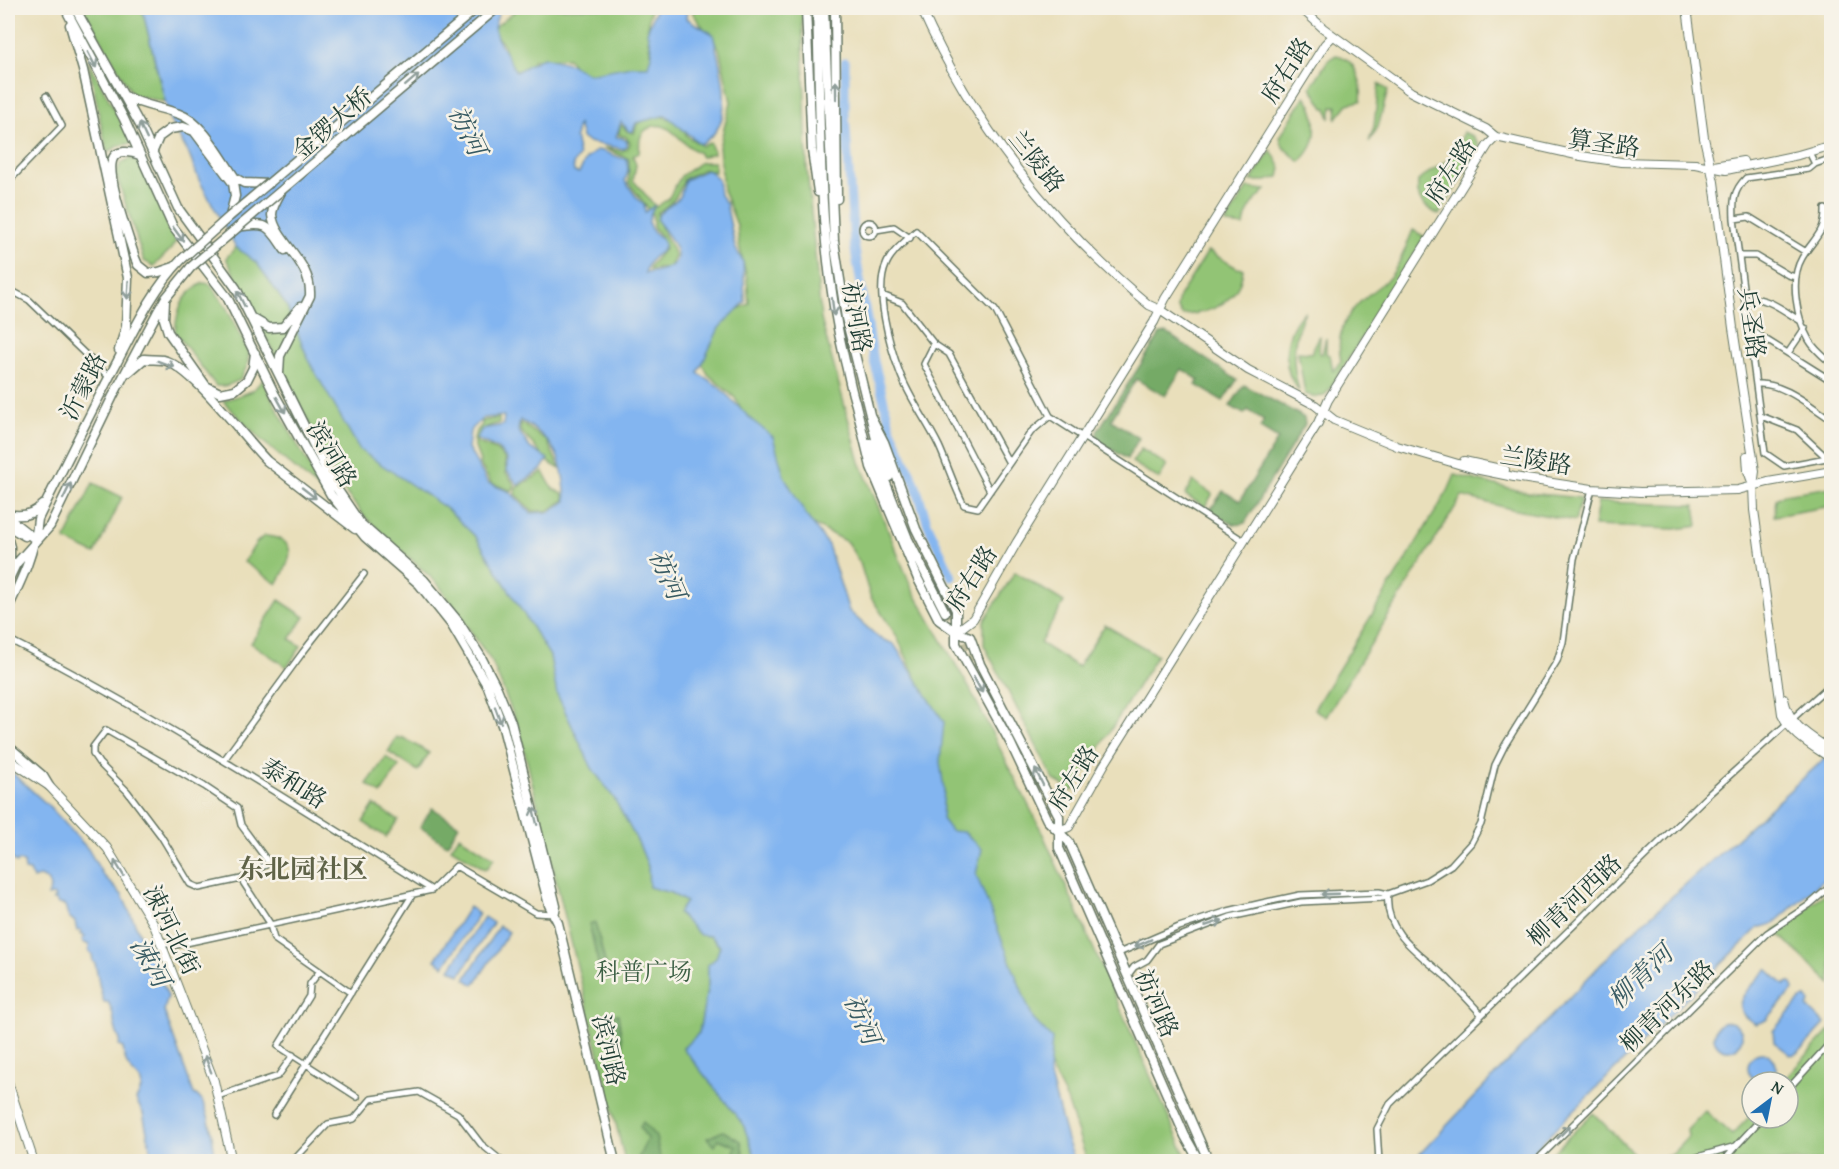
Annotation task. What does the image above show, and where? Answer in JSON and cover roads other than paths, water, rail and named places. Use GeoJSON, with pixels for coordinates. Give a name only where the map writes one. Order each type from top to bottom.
{"type":"FeatureCollection","features":[{"type":"Feature","properties":{"kind":"main road","name":"滨河路"},"geometry":{"type":"LineString","coordinates":[[65,8],[124,119],[173,227],[226,297],[324,484],[365,537],[419,584],[451,624],[488,687],[503,728],[549,905],[561,934],[615,1161]]}},
{"type":"Feature","properties":{"kind":"main road"},"geometry":{"type":"LineString","coordinates":[[65,8],[83,70],[128,278],[126,327],[115,366]]}},
{"type":"Feature","properties":{"kind":"main road","name":"滨河路"},"geometry":{"type":"LineString","coordinates":[[75,8],[125,96],[178,207],[236,288],[331,480],[360,523],[402,558],[458,621],[497,688],[510,722],[528,788],[556,906],[553,923],[610,1161]]}},
{"type":"Feature","properties":{"kind":"main road","name":"金锣大桥"},"geometry":{"type":"LineString","coordinates":[[182,259],[477,8]]}},
{"type":"Feature","properties":{"kind":"main road","name":"金锣大桥"},"geometry":{"type":"LineString","coordinates":[[191,267],[497,8]]}},
{"type":"Feature","properties":{"kind":"main road"},"geometry":{"type":"LineString","coordinates":[[806,8],[812,150],[817,189],[822,207]]}},
{"type":"Feature","properties":{"kind":"main road"},"geometry":{"type":"LineString","coordinates":[[833,232],[837,206],[835,8]]}},
{"type":"Feature","properties":{"kind":"main road","name":"兰陵路"},"geometry":{"type":"LineString","coordinates":[[921,8],[960,85],[1004,153],[1085,247],[1149,305],[1160,309]]}},
{"type":"Feature","properties":{"kind":"main road","name":"兰陵路"},"geometry":{"type":"LineString","coordinates":[[927,8],[964,82],[992,128],[1082,236],[1160,309],[1169,322],[1245,374],[1312,410],[1324,411],[1428,451],[1524,474],[1590,483],[1640,486],[1778,486],[1832,477]]}},
{"type":"Feature","properties":{"kind":"main road","name":"算圣路"},"geometry":{"type":"LineString","coordinates":[[1301,8],[1351,53],[1408,96],[1436,111],[1496,136],[1581,156],[1621,162],[1695,165],[1726,170],[1832,145]]}},
{"type":"Feature","properties":{"kind":"main road","name":"算圣路"},"geometry":{"type":"LineString","coordinates":[[1308,8],[1326,24],[1333,36]]}},
{"type":"Feature","properties":{"kind":"main road","name":"兵圣路"},"geometry":{"type":"LineString","coordinates":[[1689,8],[1704,138],[1714,182],[1755,471],[1753,486],[1758,499],[1789,723]]}},
{"type":"Feature","properties":{"kind":"main road","name":"祊河路"},"geometry":{"type":"LineString","coordinates":[[820,9],[833,232],[846,318],[879,452],[946,611],[908,539],[855,401],[835,319],[822,207],[820,9]]}},
{"type":"Feature","properties":{"kind":"main road","name":"府右路"},"geometry":{"type":"LineString","coordinates":[[956,632],[973,619],[1017,542],[1284,108],[1325,44],[1333,36]]}},
{"type":"Feature","properties":{"kind":"main road"},"geometry":{"type":"LineString","coordinates":[[125,96],[147,106],[180,114],[192,120],[235,178],[244,183],[269,184]]}},
{"type":"Feature","properties":{"kind":"main road"},"geometry":{"type":"LineString","coordinates":[[153,151],[159,137],[170,129],[183,127],[194,131],[233,183],[235,196],[230,216]]}},
{"type":"Feature","properties":{"kind":"main road","name":"府左路"},"geometry":{"type":"LineString","coordinates":[[1058,831],[1069,827],[1104,765],[1243,540],[1496,136]]}},
{"type":"Feature","properties":{"kind":"main road","name":"算圣路"},"geometry":{"type":"LineString","coordinates":[[1710,167],[1797,151],[1832,140]]}},
{"type":"Feature","properties":{"kind":"main road"},"geometry":{"type":"LineString","coordinates":[[140,155],[124,152],[115,156],[112,161],[112,177],[135,258],[138,265],[148,273],[175,267]]}},
{"type":"Feature","properties":{"kind":"main road"},"geometry":{"type":"LineString","coordinates":[[279,377],[280,356],[310,297],[306,273],[275,224],[272,213],[281,192]]}},
{"type":"Feature","properties":{"kind":"main road"},"geometry":{"type":"LineString","coordinates":[[238,227],[256,224],[271,230],[303,278],[305,296],[299,310],[283,327],[269,328],[250,317]]}},
{"type":"Feature","properties":{"kind":"main road","name":"沂蒙路"},"geometry":{"type":"LineString","coordinates":[[8,608],[28,566],[36,540],[38,519],[47,500],[146,306],[182,259]]}},
{"type":"Feature","properties":{"kind":"main road","name":"沂蒙路"},"geometry":{"type":"LineString","coordinates":[[9,579],[16,564],[50,526],[119,384],[165,299],[191,267]]}},
{"type":"Feature","properties":{"kind":"main road"},"geometry":{"type":"LineString","coordinates":[[165,299],[164,319],[168,332],[206,386],[220,393],[236,390],[247,380],[253,368],[255,353]]}},
{"type":"Feature","properties":{"kind":"main road"},"geometry":{"type":"LineString","coordinates":[[119,384],[133,367],[144,359],[164,360],[177,368],[205,391],[267,461],[365,537]]}},
{"type":"Feature","properties":{"kind":"main road"},"geometry":{"type":"LineString","coordinates":[[855,401],[871,467],[897,530],[939,620],[956,632],[970,637],[980,664],[1059,816],[1059,848],[1070,857],[1116,947],[1203,1161]]}},
{"type":"Feature","properties":{"kind":"main road","name":"兰陵路"},"geometry":{"type":"LineString","coordinates":[[1324,411],[1334,420],[1371,436],[1443,460],[1514,477],[1592,489],[1680,492],[1738,490],[1832,471]]}},
{"type":"Feature","properties":{"kind":"main road"},"geometry":{"type":"LineString","coordinates":[[870,415],[884,442],[916,529],[956,610],[956,644],[1010,742],[1047,820],[1058,831]]}},
{"type":"Feature","properties":{"kind":"main road"},"geometry":{"type":"LineString","coordinates":[[8,515],[30,514],[37,511],[47,500]]}},
{"type":"Feature","properties":{"kind":"main road"},"geometry":{"type":"LineString","coordinates":[[8,515],[36,540]]}},
{"type":"Feature","properties":{"kind":"main road"},"geometry":{"type":"LineString","coordinates":[[8,526],[36,540]]}},
{"type":"Feature","properties":{"kind":"main road"},"geometry":{"type":"LineString","coordinates":[[8,540],[10,547],[9,579]]}},
{"type":"Feature","properties":{"kind":"main road"},"geometry":{"type":"LineString","coordinates":[[1789,723],[1832,759]]}},
{"type":"Feature","properties":{"kind":"main road"},"geometry":{"type":"LineString","coordinates":[[8,746],[43,776],[49,786]]}},
{"type":"Feature","properties":{"kind":"main road"},"geometry":{"type":"LineString","coordinates":[[1819,746],[1832,751]]}},
{"type":"Feature","properties":{"kind":"main road","name":"涑河北街"},"geometry":{"type":"LineString","coordinates":[[8,759],[49,786],[107,848],[161,940],[214,1081],[232,1161]]}},
{"type":"Feature","properties":{"kind":"main road"},"geometry":{"type":"LineString","coordinates":[[1070,857],[1185,1136],[1203,1161]]}},
{"type":"Feature","properties":{"kind":"main road"},"geometry":{"type":"LineString","coordinates":[[8,1082],[34,1161]]}},
{"type":"Feature","properties":{"kind":"street"},"geometry":{"type":"LineString","coordinates":[[8,182],[62,126],[46,96]]}},
{"type":"Feature","properties":{"kind":"street"},"geometry":{"type":"LineString","coordinates":[[1809,152],[1815,164]]}},
{"type":"Feature","properties":{"kind":"street"},"geometry":{"type":"LineString","coordinates":[[1829,457],[1784,466],[1766,453],[1734,219],[1733,197],[1746,178],[1809,169],[1815,164],[1832,158]]}},
{"type":"Feature","properties":{"kind":"street"},"geometry":{"type":"LineString","coordinates":[[1825,208],[1824,227],[1800,261],[1794,282],[1797,302],[1809,340],[1832,364]]}},
{"type":"Feature","properties":{"kind":"street"},"geometry":{"type":"LineString","coordinates":[[1734,219],[1749,217],[1806,252]]}},
{"type":"Feature","properties":{"kind":"street"},"geometry":{"type":"LineString","coordinates":[[876,230],[894,227],[910,238]]}},
{"type":"Feature","properties":{"kind":"street"},"geometry":{"type":"LineString","coordinates":[[1824,227],[1832,232]]}},
{"type":"Feature","properties":{"kind":"street"},"geometry":{"type":"LineString","coordinates":[[1050,416],[1031,432],[978,508],[964,505],[939,447],[900,374],[882,307],[886,264],[916,231],[995,310],[1050,416],[1243,540]]}},
{"type":"Feature","properties":{"kind":"street"},"geometry":{"type":"LineString","coordinates":[[1739,256],[1756,256],[1788,275],[1796,277]]}},
{"type":"Feature","properties":{"kind":"street"},"geometry":{"type":"LineString","coordinates":[[8,289],[29,300],[109,377]]}},
{"type":"Feature","properties":{"kind":"street"},"geometry":{"type":"LineString","coordinates":[[882,295],[902,303],[934,344],[949,354],[1009,464]]}},
{"type":"Feature","properties":{"kind":"street"},"geometry":{"type":"LineString","coordinates":[[1745,299],[1756,297],[1763,300],[1803,325]]}},
{"type":"Feature","properties":{"kind":"street"},"geometry":{"type":"LineString","coordinates":[[1788,353],[1803,325]]}},
{"type":"Feature","properties":{"kind":"street"},"geometry":{"type":"LineString","coordinates":[[1749,329],[1832,381]]}},
{"type":"Feature","properties":{"kind":"street"},"geometry":{"type":"LineString","coordinates":[[934,344],[924,364],[990,491]]}},
{"type":"Feature","properties":{"kind":"street"},"geometry":{"type":"LineString","coordinates":[[1757,384],[1769,383],[1781,388],[1832,420]]}},
{"type":"Feature","properties":{"kind":"street"},"geometry":{"type":"LineString","coordinates":[[1761,416],[1797,430],[1829,457]]}},
{"type":"Feature","properties":{"kind":"street"},"geometry":{"type":"LineString","coordinates":[[1128,975],[1134,967],[1147,960],[1159,944],[1230,917],[1301,902],[1383,898],[1388,894],[1427,880],[1451,865],[1471,843],[1481,824],[1495,765],[1557,661],[1563,642],[1574,559],[1592,489]]}},
{"type":"Feature","properties":{"kind":"street"},"geometry":{"type":"LineString","coordinates":[[224,760],[303,652],[364,574]]}},
{"type":"Feature","properties":{"kind":"street","name":"泰和路"},"geometry":{"type":"LineString","coordinates":[[8,639],[70,671],[224,760],[432,890]]}},
{"type":"Feature","properties":{"kind":"street","name":"柳青河西路"},"geometry":{"type":"LineString","coordinates":[[1379,1161],[1377,1129],[1390,1104],[1699,803],[1832,683]]}},
{"type":"Feature","properties":{"kind":"street"},"geometry":{"type":"LineString","coordinates":[[106,730],[204,786],[237,808],[241,825],[269,863],[241,879],[199,888],[190,884],[160,836],[127,791],[93,754],[93,747],[106,730]]}},
{"type":"Feature","properties":{"kind":"street"},"geometry":{"type":"LineString","coordinates":[[161,940],[172,946],[432,890],[456,866],[536,913],[554,914]]}},
{"type":"Feature","properties":{"kind":"street"},"geometry":{"type":"LineString","coordinates":[[241,879],[271,925],[274,939],[351,993]]}},
{"type":"Feature","properties":{"kind":"street","name":"柳青河东路"},"geometry":{"type":"LineString","coordinates":[[1535,1161],[1767,933],[1809,905],[1832,885]]}},
{"type":"Feature","properties":{"kind":"street"},"geometry":{"type":"LineString","coordinates":[[1116,947],[1121,952],[1179,927],[1228,910],[1300,895],[1379,892],[1388,894]]}},
{"type":"Feature","properties":{"kind":"street"},"geometry":{"type":"LineString","coordinates":[[274,1115],[413,894]]}},
{"type":"Feature","properties":{"kind":"street"},"geometry":{"type":"LineString","coordinates":[[1388,894],[1386,906],[1399,934],[1422,958],[1446,977],[1481,1014]]}},
{"type":"Feature","properties":{"kind":"street"},"geometry":{"type":"LineString","coordinates":[[168,960],[172,946]]}},
{"type":"Feature","properties":{"kind":"street"},"geometry":{"type":"LineString","coordinates":[[318,972],[310,984],[309,996],[278,1046],[357,1097]]}},
{"type":"Feature","properties":{"kind":"street"},"geometry":{"type":"LineString","coordinates":[[1800,1076],[1832,1041]]}},
{"type":"Feature","properties":{"kind":"street"},"geometry":{"type":"LineString","coordinates":[[218,1096],[278,1076],[293,1055]]}},
{"type":"Feature","properties":{"kind":"street"},"geometry":{"type":"LineString","coordinates":[[292,1161],[328,1124],[354,1119],[371,1099],[419,1092],[458,1114],[481,1144],[503,1161]]}},
{"type":"Feature","properties":{"kind":"street"},"geometry":{"type":"LineString","coordinates":[[1723,1161],[1751,1130]]}},
{"type":"Feature","properties":{"kind":"street"},"geometry":{"type":"LineString","coordinates":[[1680,1161],[1736,1146]]}},
{"type":"Feature","properties":{"kind":"water","name":"祊河"},"geometry":{"type":"Polygon","coordinates":[[[142,8],[500,8],[494,28],[516,72],[543,57],[571,64],[588,74],[632,66],[648,66],[652,52],[647,32],[656,8],[687,8],[686,18],[713,34],[723,79],[724,110],[720,124],[712,135],[700,144],[666,115],[636,123],[633,131],[630,132],[621,122],[616,137],[627,141],[624,149],[588,142],[582,138],[578,124],[575,137],[579,156],[573,164],[574,172],[579,173],[586,159],[597,150],[627,159],[628,171],[625,181],[644,205],[645,212],[655,205],[650,215],[650,228],[664,246],[651,260],[645,273],[670,267],[676,262],[676,248],[657,220],[659,214],[680,197],[685,180],[706,170],[718,180],[720,195],[726,203],[735,247],[743,262],[745,302],[719,328],[698,373],[718,386],[753,421],[773,437],[784,476],[808,518],[828,545],[849,611],[879,638],[894,644],[944,722],[940,762],[944,789],[942,819],[951,831],[964,832],[982,849],[976,874],[1033,1019],[1052,1039],[1049,1073],[1075,1161],[757,1161],[743,1124],[683,1048],[699,1033],[708,985],[708,965],[716,958],[720,946],[710,936],[700,935],[678,913],[686,902],[671,893],[649,887],[648,866],[639,844],[614,798],[592,768],[557,694],[550,656],[476,537],[446,508],[360,450],[310,363],[286,305],[257,263],[236,247],[170,121],[142,8]],[[504,416],[483,418],[470,431],[468,448],[488,483],[510,492],[531,513],[550,512],[566,501],[563,474],[556,453],[543,436],[520,420],[518,430],[530,448],[548,459],[541,470],[518,485],[507,471],[507,459],[497,448],[476,439],[482,429],[503,425],[504,416]]]}},
{"type":"Feature","properties":{"kind":"water","name":"柳青河"},"geometry":{"type":"Polygon","coordinates":[[[1831,753],[1831,873],[1773,924],[1758,928],[1525,1161],[1412,1162],[1626,938],[1831,753]]]}},
{"type":"Feature","properties":{"kind":"water","name":"涑河"},"geometry":{"type":"Polygon","coordinates":[[[8,769],[50,807],[88,849],[103,875],[122,895],[168,996],[164,1011],[194,1094],[204,1105],[216,1161],[153,1161],[143,1113],[136,1100],[140,1093],[141,1083],[128,1066],[123,1048],[119,1046],[120,1040],[112,1011],[108,1002],[104,1002],[89,945],[83,942],[82,939],[85,937],[80,934],[81,930],[77,931],[75,922],[68,916],[65,905],[53,900],[55,897],[53,895],[48,896],[50,887],[46,880],[41,876],[33,879],[30,871],[25,870],[24,863],[18,861],[16,863],[8,854],[8,769]]]}},
{"type":"Feature","properties":{"kind":"water"},"geometry":{"type":"Polygon","coordinates":[[[469,907],[479,914],[444,966],[435,960],[469,907]]]}},
{"type":"Feature","properties":{"kind":"water"},"geometry":{"type":"Polygon","coordinates":[[[484,917],[493,923],[460,975],[450,969],[484,917]]]}},
{"type":"Feature","properties":{"kind":"water"},"geometry":{"type":"Polygon","coordinates":[[[499,926],[509,932],[474,985],[465,979],[499,926]]]}},
{"type":"Feature","properties":{"kind":"water"},"geometry":{"type":"Polygon","coordinates":[[[1767,969],[1784,985],[1789,982],[1792,984],[1794,989],[1766,1020],[1756,1024],[1741,1011],[1740,1004],[1748,990],[1767,969]]]}},
{"type":"Feature","properties":{"kind":"water"},"geometry":{"type":"Polygon","coordinates":[[[1806,997],[1810,1002],[1808,1008],[1825,1024],[1798,1053],[1791,1055],[1774,1042],[1773,1031],[1800,1000],[1806,997]]]}},
{"type":"Feature","properties":{"kind":"water"},"geometry":{"type":"Polygon","coordinates":[[[1728,1022],[1738,1026],[1742,1036],[1738,1046],[1728,1050],[1718,1046],[1714,1036],[1718,1026],[1728,1022]]]}},
{"type":"Feature","properties":{"kind":"water"},"geometry":{"type":"Polygon","coordinates":[[[1757,1054],[1767,1054],[1775,1062],[1775,1070],[1749,1070],[1749,1062],[1757,1054]]]}},
{"type":"Feature","properties":{"kind":"waterway"},"geometry":{"type":"LineString","coordinates":[[845,62],[845,116],[854,244],[874,361],[891,429],[915,483],[928,525],[952,577]]}},
{"type":"Feature","properties":{"kind":"tunnel"},"geometry":{"type":"LineString","coordinates":[[948,610],[977,665]]}},
{"type":"Feature","properties":{"kind":"tunnel"},"geometry":{"type":"LineString","coordinates":[[1032,773],[1059,829]]}},
{"type":"Feature","properties":{"kind":"district","name":"东北园社区"},"geometry":{"type":"Point","coordinates":[303,868]}},
{"type":"Feature","properties":{"kind":"park label","name":"科普广场"},"geometry":{"type":"Point","coordinates":[644,971]}}]}
